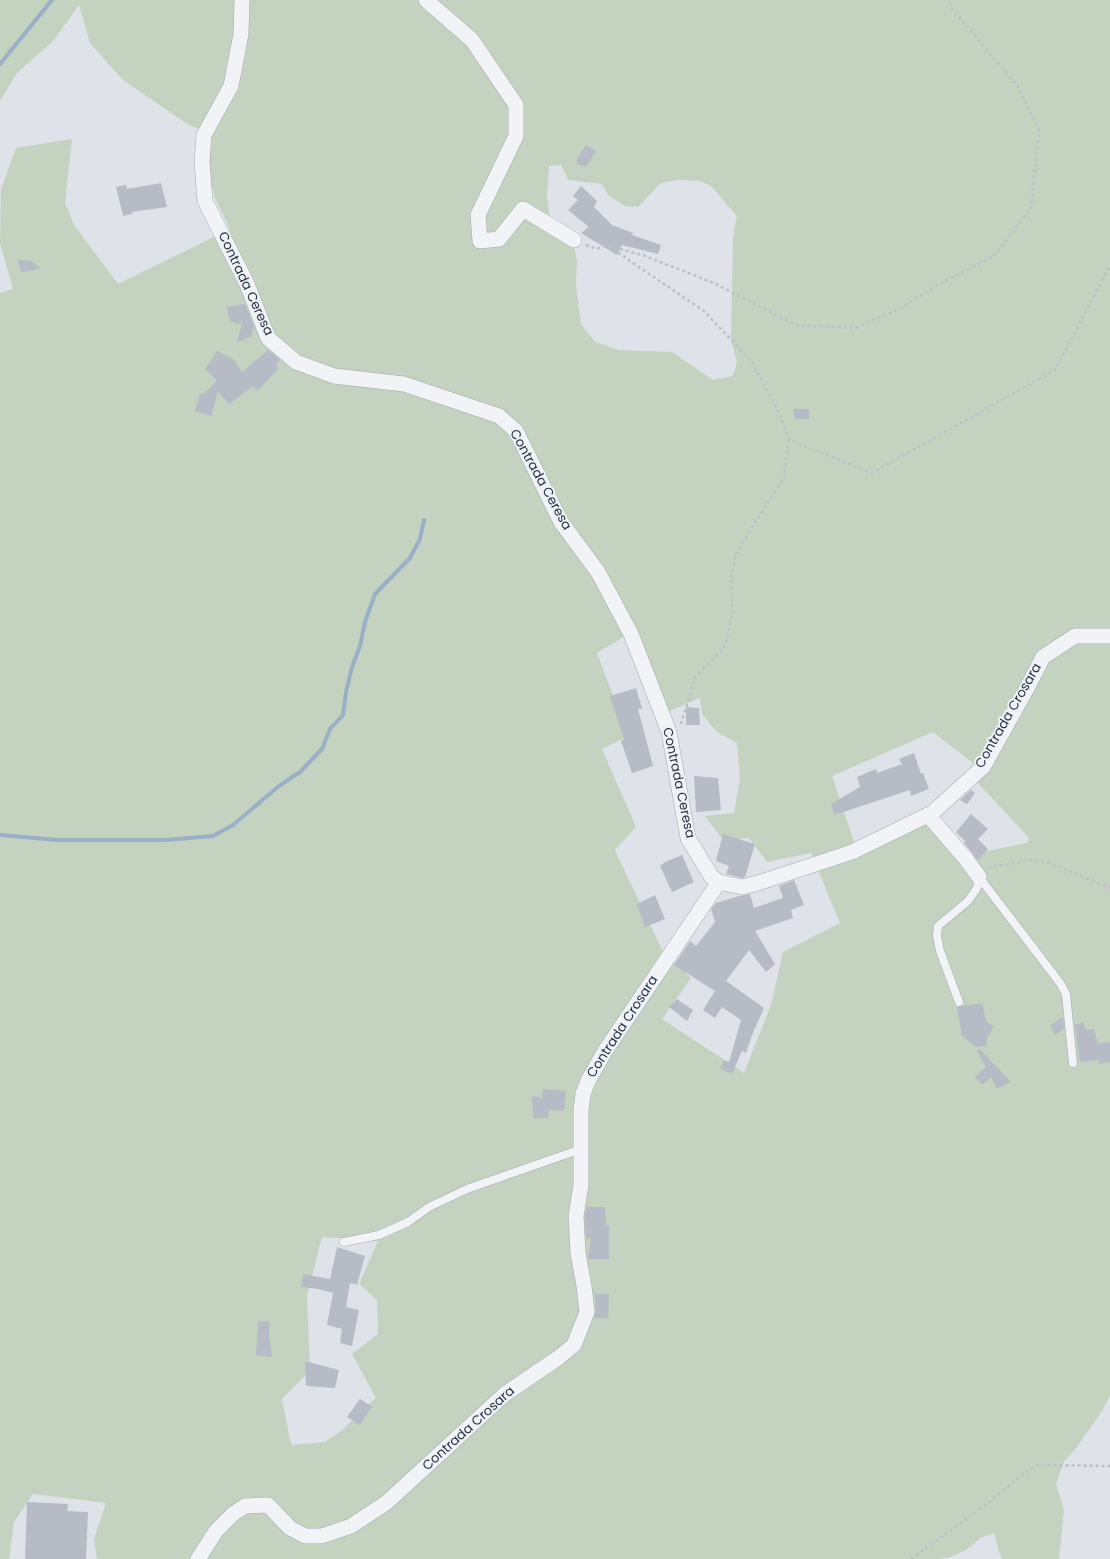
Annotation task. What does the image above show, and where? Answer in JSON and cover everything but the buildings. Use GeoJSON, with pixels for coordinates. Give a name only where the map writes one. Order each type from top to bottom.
{"type":"FeatureCollection","features":[{"type":"Feature","properties":{"kind":"street","name":"Contrada Ceresa"},"geometry":{"type":"LineString","coordinates":[[242,0],[241,34],[231,86],[204,135],[202,162],[204,193],[205,201],[247,284],[268,338],[296,362],[334,376],[404,384],[499,416],[516,431],[561,522],[598,572],[631,634],[669,732],[688,838],[711,876],[719,882]]}},
{"type":"Feature","properties":{"kind":"street"},"geometry":{"type":"LineString","coordinates":[[426,0],[472,40],[516,105],[516,136],[478,215],[480,241],[499,239],[524,209],[574,240]]}},
{"type":"Feature","properties":{"kind":"street","name":"Contrada Crosara"},"geometry":{"type":"LineString","coordinates":[[198,1559],[216,1530],[233,1514],[245,1506],[268,1505],[290,1528],[305,1536],[322,1536],[351,1526],[386,1503],[505,1394],[558,1358],[574,1345],[587,1312],[576,1232],[576,1216],[581,1185],[581,1110],[583,1094],[588,1081],[605,1051],[719,882],[742,887],[758,883],[852,852],[932,812],[983,767],[1043,657],[1075,636],[1110,636]]}},
{"type":"Feature","properties":{"kind":"street"},"geometry":{"type":"LineString","coordinates":[[928,814],[966,858],[976,874]]}},
{"type":"Feature","properties":{"kind":"lane"},"geometry":{"type":"LineString","coordinates":[[959,1002],[936,936],[938,926],[968,901],[977,888],[976,874]]}},
{"type":"Feature","properties":{"kind":"lane"},"geometry":{"type":"LineString","coordinates":[[976,874],[1060,983],[1066,994],[1073,1063]]}},
{"type":"Feature","properties":{"kind":"lane"},"geometry":{"type":"LineString","coordinates":[[344,1242],[379,1235],[408,1222],[429,1207],[467,1189],[581,1149]]}},
{"type":"Feature","properties":{"kind":"path"},"geometry":{"type":"LineString","coordinates":[[574,240],[597,249],[606,245],[645,256],[714,283],[796,325],[855,328],[899,309],[936,286],[994,256],[1031,208],[1039,130],[1018,86],[952,9],[948,0]]}},
{"type":"Feature","properties":{"kind":"path"},"geometry":{"type":"LineString","coordinates":[[606,245],[704,311],[752,362],[779,413],[788,440],[784,477],[736,553],[731,579],[733,612],[725,647],[695,678],[681,722],[681,729]]}},
{"type":"Feature","properties":{"kind":"path"},"geometry":{"type":"LineString","coordinates":[[788,440],[872,473],[1056,370],[1110,265]]}},
{"type":"Feature","properties":{"kind":"path"},"geometry":{"type":"LineString","coordinates":[[976,874],[1030,860],[1050,863],[1110,888]]}},
{"type":"Feature","properties":{"kind":"path"},"geometry":{"type":"LineString","coordinates":[[910,1559],[981,1508],[1036,1465],[1110,1466]]}},
{"type":"Feature","properties":{"kind":"green space"},"geometry":{"type":"Polygon","coordinates":[[[0,0],[1110,0],[1110,1396],[1100,1414],[1074,1451],[1064,1461],[1056,1484],[1064,1510],[1059,1559],[1002,1559],[994,1533],[982,1537],[966,1550],[948,1558],[938,1559],[97,1559],[94,1539],[106,1503],[33,1494],[14,1522],[9,1559],[0,1559],[0,293],[13,289],[0,243],[1,189],[16,148],[72,139],[65,203],[74,225],[118,284],[230,229],[215,198],[206,163],[212,134],[189,125],[123,80],[90,43],[79,5],[54,40],[17,73],[0,101],[0,0]],[[561,165],[549,166],[547,196],[550,221],[573,242],[577,261],[576,285],[581,324],[595,342],[619,350],[672,352],[713,380],[733,376],[737,363],[731,338],[733,237],[737,216],[711,186],[700,181],[678,180],[661,183],[638,207],[625,206],[608,195],[602,184],[568,180],[561,165]],[[633,631],[597,653],[628,736],[602,749],[636,827],[615,850],[662,950],[691,978],[662,1019],[744,1073],[771,1005],[783,952],[840,923],[811,853],[767,862],[749,838],[723,840],[705,816],[734,813],[740,778],[737,743],[717,732],[702,714],[700,698],[667,712],[633,631]],[[933,732],[832,776],[855,845],[932,821],[963,856],[1027,843],[1029,838],[977,782],[986,773],[933,732]],[[322,1237],[307,1296],[310,1371],[282,1399],[292,1445],[325,1442],[345,1428],[363,1408],[376,1398],[352,1354],[378,1334],[377,1300],[359,1284],[378,1241],[322,1237]]]}},
{"type":"Feature","properties":{"kind":"waterway"},"geometry":{"type":"LineString","coordinates":[[0,64],[52,0]]}},
{"type":"Feature","properties":{"kind":"waterway"},"geometry":{"type":"LineString","coordinates":[[0,835],[58,840],[165,840],[213,836],[233,825],[279,786],[300,772],[322,749],[330,729],[343,715],[346,692],[352,667],[360,646],[365,622],[375,594],[410,558],[420,539],[424,520]]}}]}
